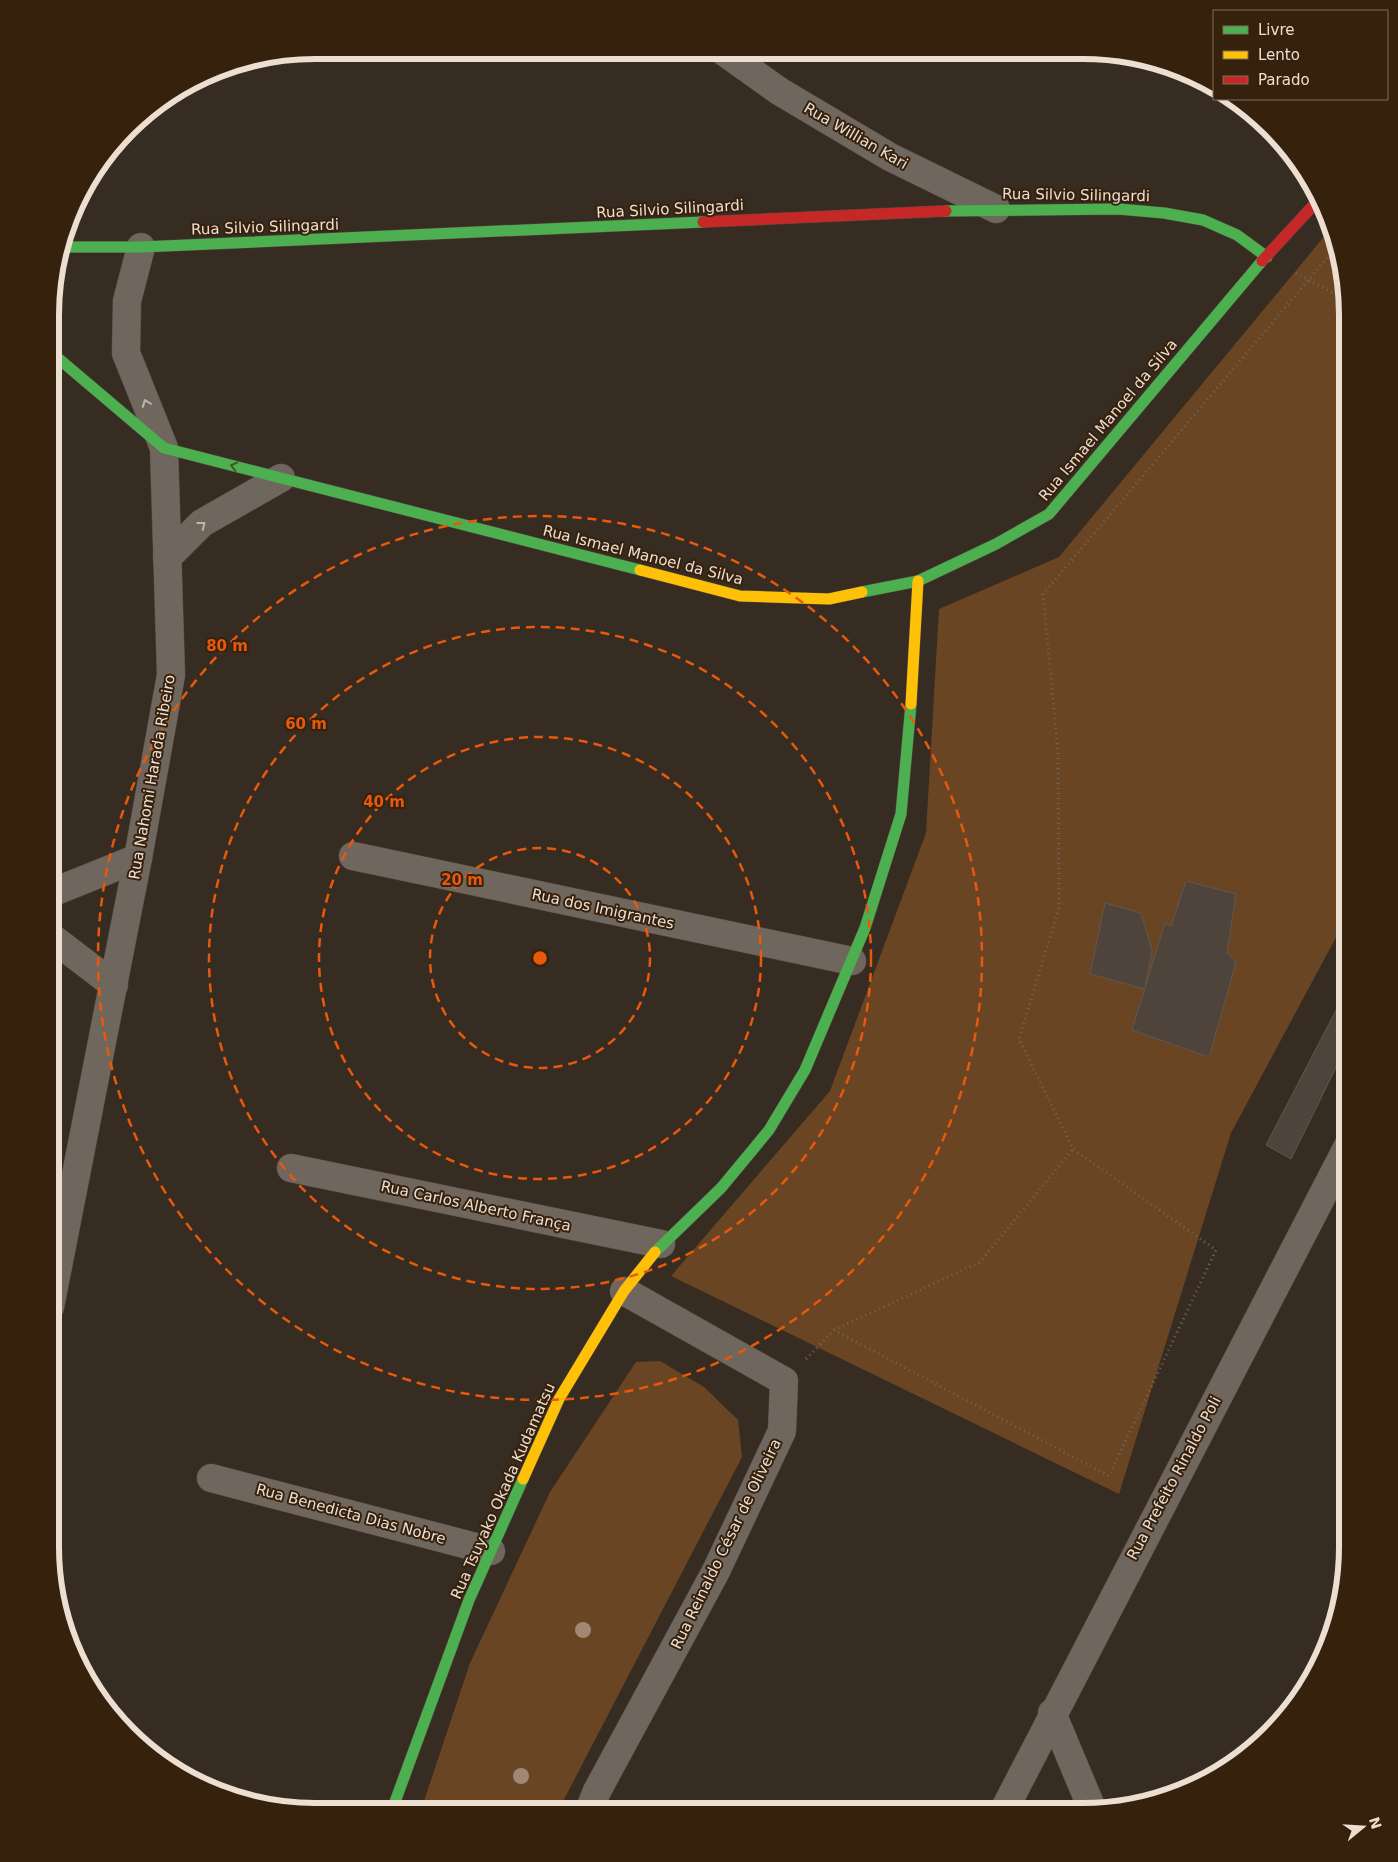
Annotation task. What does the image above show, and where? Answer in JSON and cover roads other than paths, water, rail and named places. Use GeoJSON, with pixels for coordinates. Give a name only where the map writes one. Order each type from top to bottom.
{"type":"FeatureCollection","features":[{"type":"Feature","properties":{"kind":"street","name":"Rua Willian Kari"},"geometry":{"type":"LineString","coordinates":[[734,59],[779,91],[890,158],[996,209]]}},
{"type":"Feature","properties":{"kind":"street","name":"Rua Ismael Manoel da Silva"},"geometry":{"type":"LineString","coordinates":[[59,359],[164,448],[740,596],[830,599],[918,581],[996,544],[1048,514],[1243,282],[1314,204]]}},
{"type":"Feature","properties":{"kind":"street","name":"Rua Silvio Silingardi"},"geometry":{"type":"LineString","coordinates":[[68,247],[141,247],[996,209],[1118,209],[1164,213],[1203,220],[1237,235],[1267,257]]}},
{"type":"Feature","properties":{"kind":"street","name":"Rua Nahomi Harada Ribeiro"},"geometry":{"type":"LineString","coordinates":[[59,1253],[114,985],[171,675],[164,448],[126,353],[127,301],[141,247]]}},
{"type":"Feature","properties":{"kind":"street"},"geometry":{"type":"LineString","coordinates":[[167,558],[202,523],[282,478]]}},
{"type":"Feature","properties":{"kind":"street","name":"Rua Tsuyako Okada Kudamatsu"},"geometry":{"type":"LineString","coordinates":[[395,1803],[469,1600],[559,1400],[624,1291],[661,1244],[721,1188],[769,1130],[805,1070],[852,961],[865,928],[901,814],[914,664],[918,581]]}},
{"type":"Feature","properties":{"kind":"street","name":"Rua dos Imigrantes"},"geometry":{"type":"LineString","coordinates":[[353,856],[852,961]]}},
{"type":"Feature","properties":{"kind":"street"},"geometry":{"type":"LineString","coordinates":[[59,890],[138,858]]}},
{"type":"Feature","properties":{"kind":"street"},"geometry":{"type":"LineString","coordinates":[[59,943],[114,985]]}},
{"type":"Feature","properties":{"kind":"street","name":"Rua Prefeito Rinaldo Poli"},"geometry":{"type":"LineString","coordinates":[[1007,1803],[1339,1163]]}},
{"type":"Feature","properties":{"kind":"street","name":"Rua Carlos Alberto França"},"geometry":{"type":"LineString","coordinates":[[291,1168],[661,1244]]}},
{"type":"Feature","properties":{"kind":"street","name":"Rua Reinaldo César de Oliveira"},"geometry":{"type":"LineString","coordinates":[[593,1803],[716,1571],[782,1431],[784,1381],[624,1291]]}},
{"type":"Feature","properties":{"kind":"street","name":"Rua Benedicta Dias Nobre"},"geometry":{"type":"LineString","coordinates":[[211,1478],[491,1551]]}},
{"type":"Feature","properties":{"kind":"street"},"geometry":{"type":"LineString","coordinates":[[1052,1713],[1090,1803]]}}]}
